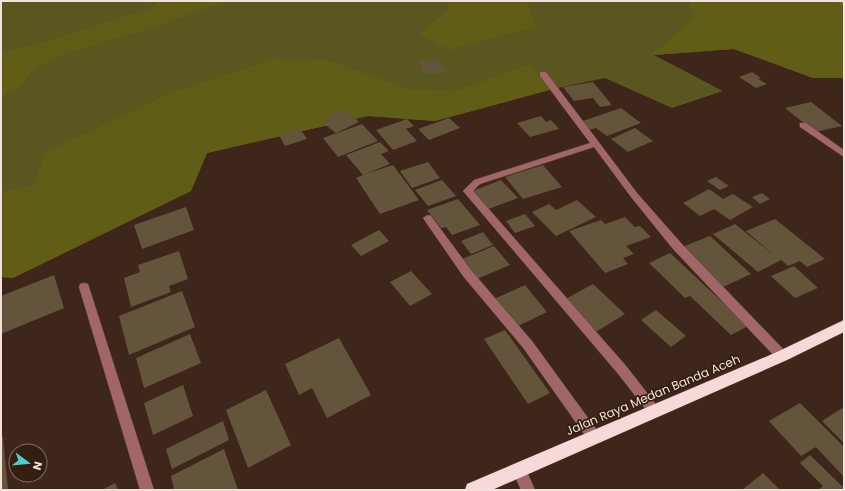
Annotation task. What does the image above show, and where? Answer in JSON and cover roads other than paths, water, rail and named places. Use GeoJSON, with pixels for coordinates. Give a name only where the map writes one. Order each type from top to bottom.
{"type":"FeatureCollection","features":[{"type":"Feature","properties":{"kind":"highway","name":"Jalan Raya Medan Banda Aceh"},"geometry":{"type":"LineString","coordinates":[[473,490],[782,356],[844,326]]}},
{"type":"Feature","properties":{"kind":"street"},"geometry":{"type":"LineString","coordinates":[[543,74],[595,144],[677,246],[782,356]]}},
{"type":"Feature","properties":{"kind":"street"},"geometry":{"type":"LineString","coordinates":[[803,125],[844,154]]}},
{"type":"Feature","properties":{"kind":"street"},"geometry":{"type":"LineString","coordinates":[[595,144],[477,182],[468,191],[622,371],[654,411]]}},
{"type":"Feature","properties":{"kind":"street"},"geometry":{"type":"LineString","coordinates":[[428,218],[467,273],[528,345],[594,437]]}},
{"type":"Feature","properties":{"kind":"street"},"geometry":{"type":"LineString","coordinates":[[84,286],[147,490]]}},
{"type":"Feature","properties":{"kind":"street"},"geometry":{"type":"LineString","coordinates":[[519,470],[528,490]]}}]}
